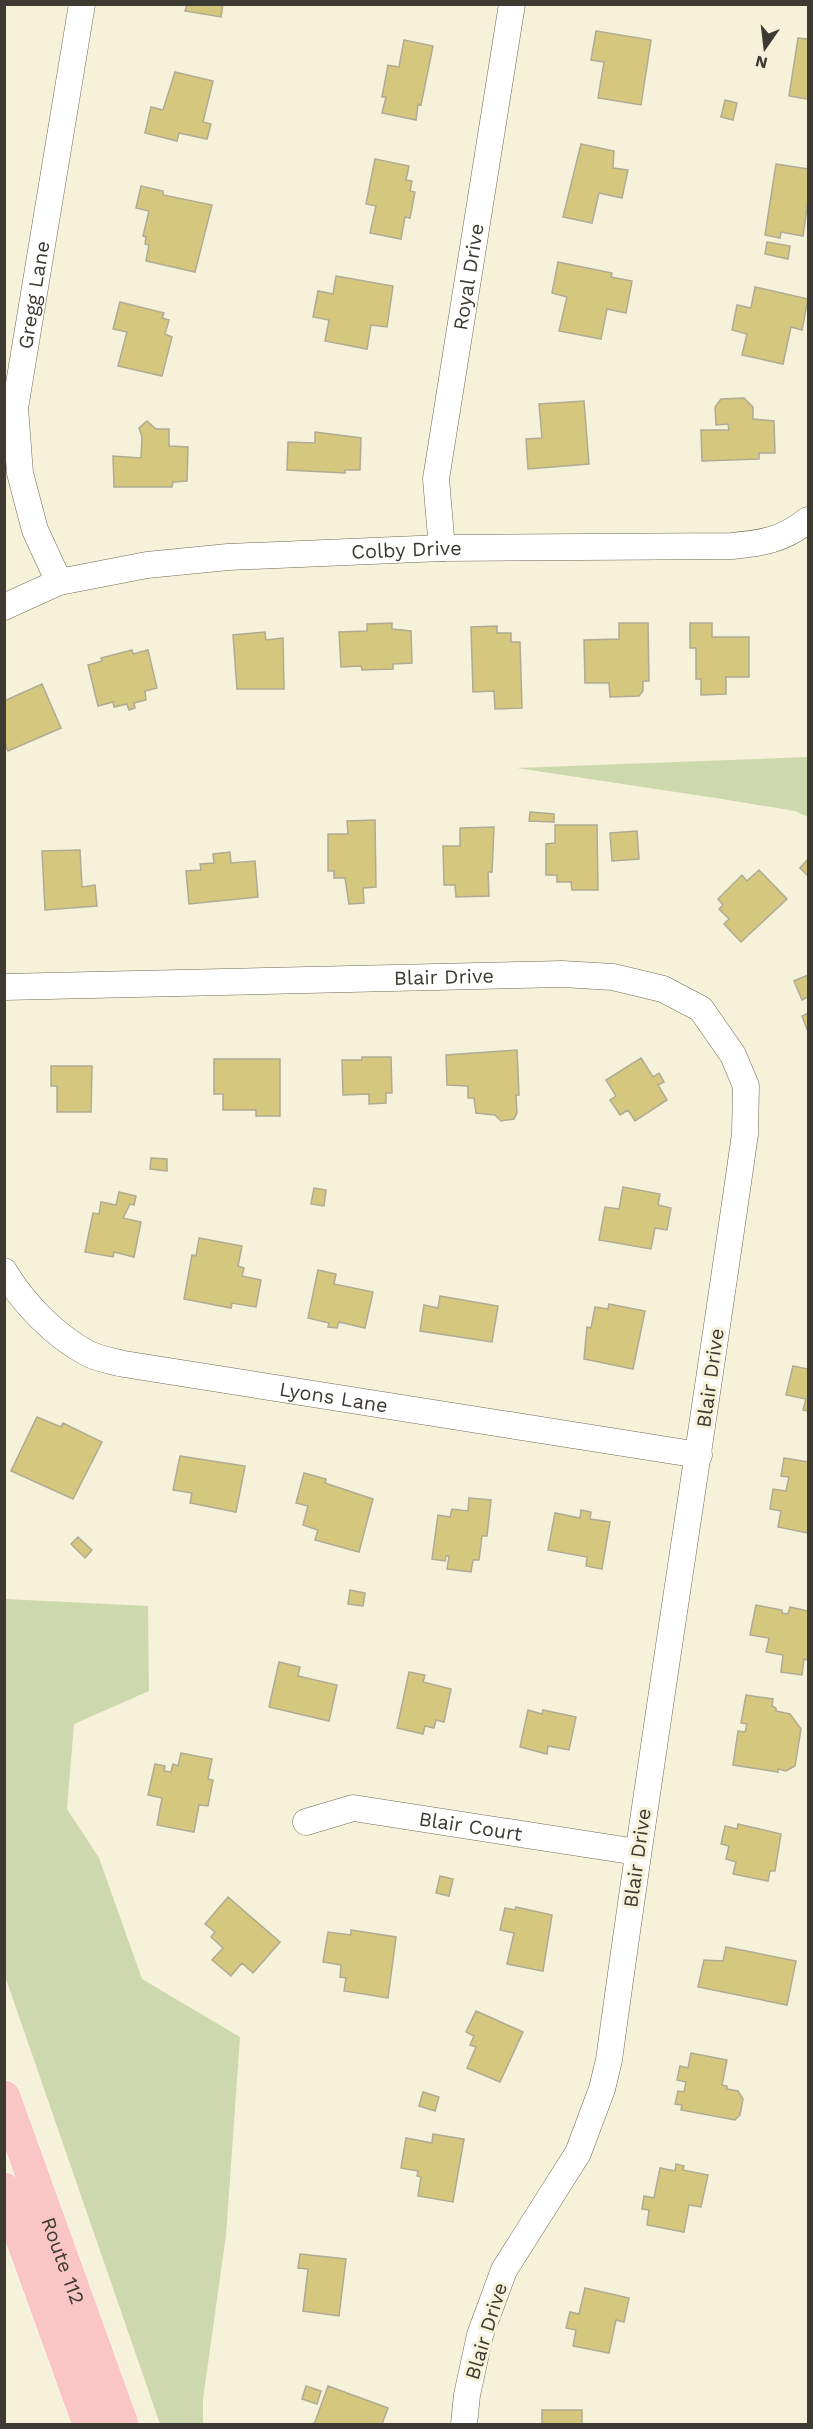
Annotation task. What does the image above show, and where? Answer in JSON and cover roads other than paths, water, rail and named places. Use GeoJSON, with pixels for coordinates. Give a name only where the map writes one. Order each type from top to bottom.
{"type":"FeatureCollection","features":[{"type":"Feature","properties":{"kind":"main road","name":"Route 112"},"geometry":{"type":"LineString","coordinates":[[4,2097],[122,2424]]}},
{"type":"Feature","properties":{"kind":"main road","name":"Route 112"},"geometry":{"type":"LineString","coordinates":[[4,2189],[89,2424]]}},
{"type":"Feature","properties":{"kind":"street","name":"Gregg Lane"},"geometry":{"type":"LineString","coordinates":[[58,582],[35,530],[20,473],[15,408],[82,4]]}},
{"type":"Feature","properties":{"kind":"street","name":"Royal Drive"},"geometry":{"type":"LineString","coordinates":[[442,549],[436,479],[512,4]]}},
{"type":"Feature","properties":{"kind":"street","name":"Colby Drive"},"geometry":{"type":"LineString","coordinates":[[4,608],[58,582],[147,565],[228,557],[442,549],[743,545],[767,543],[796,529],[808,520]]}},
{"type":"Feature","properties":{"kind":"street","name":"Blair Drive"},"geometry":{"type":"LineString","coordinates":[[4,987],[562,974],[613,977],[663,989],[700,1009],[733,1055],[746,1086],[745,1134],[699,1455],[637,1852],[609,2060],[602,2089],[578,2152],[504,2270],[480,2335],[467,2395],[465,2424]]}},
{"type":"Feature","properties":{"kind":"street","name":"Lyons Lane"},"geometry":{"type":"LineString","coordinates":[[4,1271],[14,1287],[64,1338],[89,1354],[123,1364],[699,1455]]}},
{"type":"Feature","properties":{"kind":"street","name":"Blair Court"},"geometry":{"type":"LineString","coordinates":[[306,1822],[353,1808],[637,1852]]}}]}
